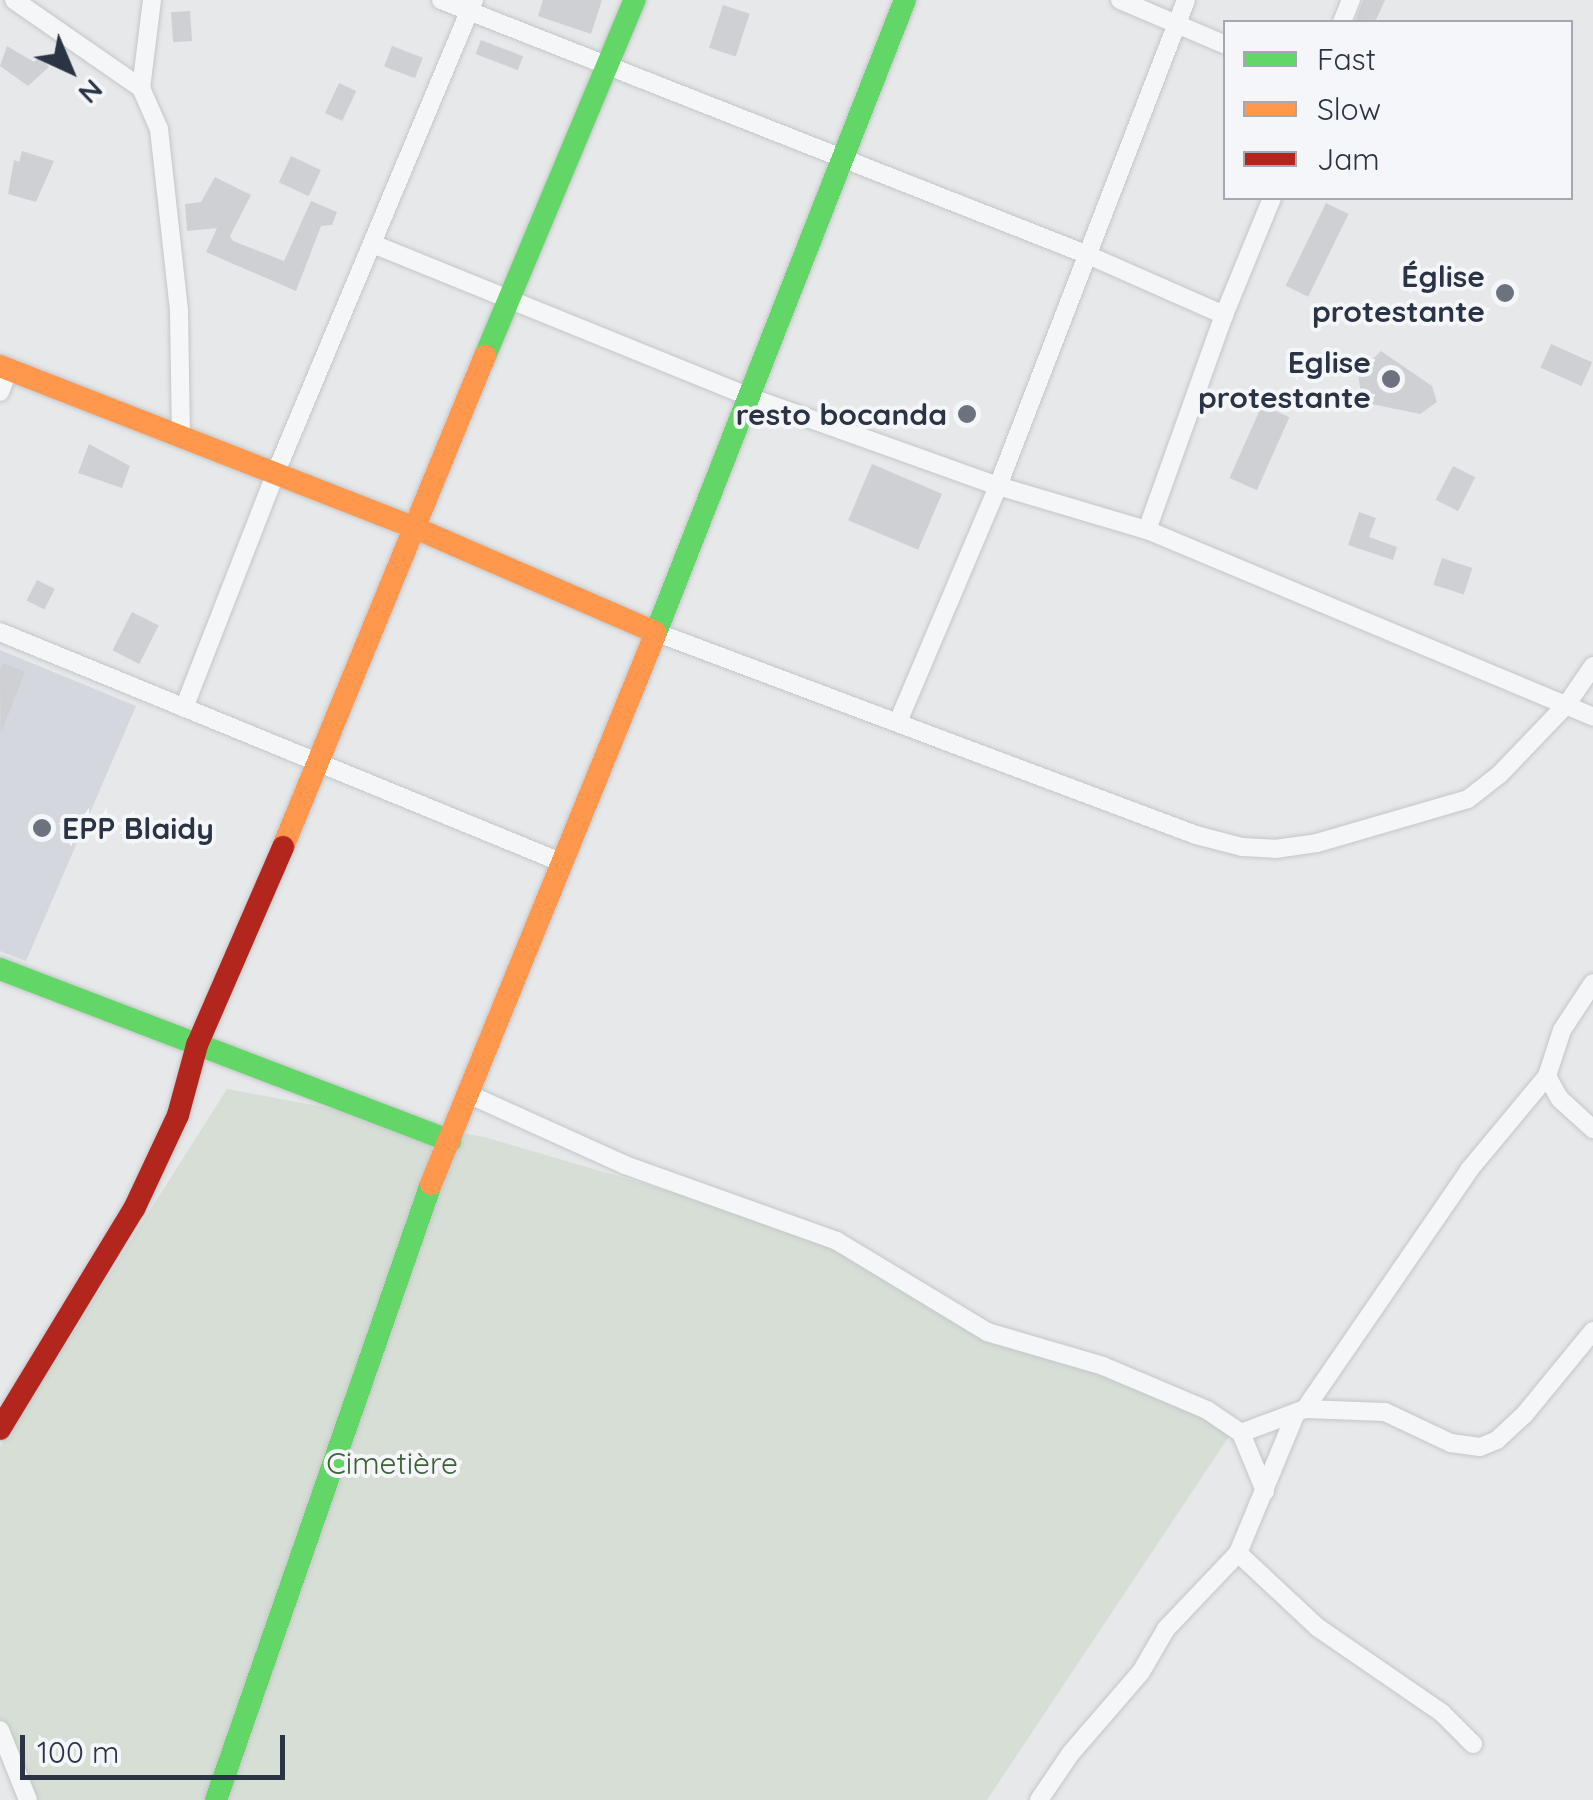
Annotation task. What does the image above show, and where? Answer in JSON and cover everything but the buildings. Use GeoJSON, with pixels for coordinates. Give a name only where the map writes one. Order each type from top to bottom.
{"type":"FeatureCollection","features":[{"type":"Feature","properties":{"kind":"street"},"geometry":{"type":"LineString","coordinates":[[14,0],[141,88],[160,129],[179,312],[181,434]]}},
{"type":"Feature","properties":{"kind":"street"},"geometry":{"type":"LineString","coordinates":[[141,88],[152,0]]}},
{"type":"Feature","properties":{"kind":"street"},"geometry":{"type":"LineString","coordinates":[[441,0],[471,6],[610,66],[1088,255],[1224,315]]}},
{"type":"Feature","properties":{"kind":"street"},"geometry":{"type":"LineString","coordinates":[[0,1429],[134,1209],[178,1115],[197,1044],[319,763],[413,526],[636,0]]}},
{"type":"Feature","properties":{"kind":"street"},"geometry":{"type":"LineString","coordinates":[[216,1800],[450,1141],[752,398],[905,0]]}},
{"type":"Feature","properties":{"kind":"street"},"geometry":{"type":"LineString","coordinates":[[1120,0],[1223,44]]}},
{"type":"Feature","properties":{"kind":"street"},"geometry":{"type":"LineString","coordinates":[[898,722],[998,486],[1186,0]]}},
{"type":"Feature","properties":{"kind":"street"},"geometry":{"type":"LineString","coordinates":[[184,708],[276,472],[471,6]]}},
{"type":"Feature","properties":{"kind":"street"},"geometry":{"type":"LineString","coordinates":[[1147,530],[1224,315],[1271,200]]}},
{"type":"Feature","properties":{"kind":"street"},"geometry":{"type":"LineString","coordinates":[[373,244],[752,398],[998,486],[1147,530],[1593,717]]}},
{"type":"Feature","properties":{"kind":"street"},"geometry":{"type":"LineString","coordinates":[[0,392],[4,368],[413,526],[655,632],[1196,835],[1242,847],[1275,848],[1334,839],[1468,798],[1499,774],[1567,704],[1593,666]]}},
{"type":"Feature","properties":{"kind":"street"},"geometry":{"type":"LineString","coordinates":[[0,632],[564,863]]}},
{"type":"Feature","properties":{"kind":"street"},"geometry":{"type":"LineString","coordinates":[[0,969],[450,1141]]}},
{"type":"Feature","properties":{"kind":"street"},"geometry":{"type":"LineString","coordinates":[[1040,1800],[1071,1753],[1141,1672],[1166,1629],[1238,1554],[1301,1411],[1469,1170],[1547,1076],[1562,1030],[1593,983]]}},
{"type":"Feature","properties":{"kind":"street"},"geometry":{"type":"LineString","coordinates":[[1547,1076],[1560,1099],[1593,1129]]}},
{"type":"Feature","properties":{"kind":"street"},"geometry":{"type":"LineString","coordinates":[[468,1094],[625,1164],[837,1241],[987,1332],[1151,1384],[1206,1410],[1241,1433],[1264,1491]]}},
{"type":"Feature","properties":{"kind":"street"},"geometry":{"type":"LineString","coordinates":[[1241,1433],[1301,1411],[1386,1412],[1451,1443],[1480,1448],[1516,1423],[1593,1331]]}},
{"type":"Feature","properties":{"kind":"street"},"geometry":{"type":"LineString","coordinates":[[1238,1554],[1316,1627],[1442,1713],[1473,1744]]}},
{"type":"Feature","properties":{"kind":"street"},"geometry":{"type":"LineString","coordinates":[[0,1730],[28,1800]]}},
{"type":"Feature","properties":{"kind":"shaded area","name":"EPP Blaidy"},"geometry":{"type":"Polygon","coordinates":[[[0,650],[136,706],[26,961],[0,951],[0,650]]]}},
{"type":"Feature","properties":{"kind":"green space","name":"Cimetière"},"geometry":{"type":"Polygon","coordinates":[[[227,1089],[484,1137],[846,1243],[972,1331],[1029,1342],[1234,1429],[987,1800],[32,1800],[0,1721],[0,1447],[227,1089]]]}},
{"type":"Feature","properties":{"kind":"traffic: fast"},"geometry":{"type":"LineString","coordinates":[[485,356],[635,0]]}},
{"type":"Feature","properties":{"kind":"traffic: fast"},"geometry":{"type":"LineString","coordinates":[[655,635],[905,0]]}},
{"type":"Feature","properties":{"kind":"traffic: fast"},"geometry":{"type":"LineString","coordinates":[[0,969],[450,1141]]}},
{"type":"Feature","properties":{"kind":"traffic: fast"},"geometry":{"type":"LineString","coordinates":[[216,1800],[431,1184]]}},
{"type":"Feature","properties":{"kind":"traffic: slow"},"geometry":{"type":"LineString","coordinates":[[283,847],[485,356]]}},
{"type":"Feature","properties":{"kind":"traffic: slow"},"geometry":{"type":"LineString","coordinates":[[0,366],[413,527],[655,632]]}},
{"type":"Feature","properties":{"kind":"traffic: slow"},"geometry":{"type":"LineString","coordinates":[[431,1184],[655,635]]}},
{"type":"Feature","properties":{"kind":"traffic: jam"},"geometry":{"type":"LineString","coordinates":[[0,1429],[134,1209],[178,1115],[197,1045],[283,847]]}},
{"type":"Feature","properties":{"kind":"place","name":"Église protestante"},"geometry":{"type":"Point","coordinates":[1505,293]}},
{"type":"Feature","properties":{"kind":"place","name":"Eglise protestante"},"geometry":{"type":"Point","coordinates":[1391,379]}},
{"type":"Feature","properties":{"kind":"place","name":"resto bocanda"},"geometry":{"type":"Point","coordinates":[967,414]}},
{"type":"Feature","properties":{"kind":"place","name":"EPP Blaidy"},"geometry":{"type":"Point","coordinates":[42,828]}}]}
